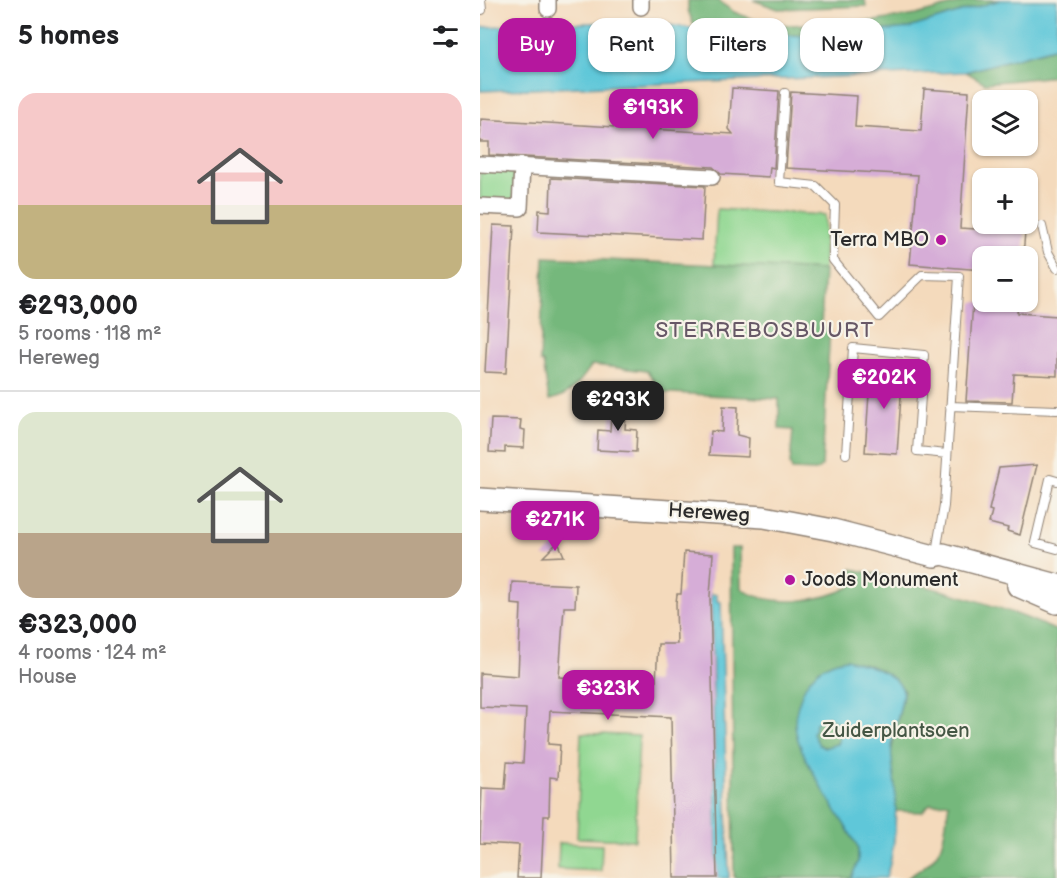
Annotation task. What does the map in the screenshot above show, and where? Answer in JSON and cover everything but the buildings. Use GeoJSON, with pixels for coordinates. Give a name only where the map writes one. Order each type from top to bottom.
{"type":"FeatureCollection","features":[{"type":"Feature","properties":{"kind":"main road","name":"Hereweg"},"geometry":{"type":"LineString","coordinates":[[480,499],[764,517],[833,530],[934,556],[944,554],[1057,585]]}},
{"type":"Feature","properties":{"kind":"main road","name":"Hereweg"},"geometry":{"type":"LineString","coordinates":[[934,556],[941,565],[1022,587],[1057,603]]}},
{"type":"Feature","properties":{"kind":"street"},"geometry":{"type":"LineString","coordinates":[[480,164],[712,177]]}},
{"type":"Feature","properties":{"kind":"street"},"geometry":{"type":"LineString","coordinates":[[480,206],[520,208],[522,165]]}},
{"type":"Feature","properties":{"kind":"lane"},"geometry":{"type":"LineString","coordinates":[[481,0],[482,10]]}},
{"type":"Feature","properties":{"kind":"lane"},"geometry":{"type":"LineString","coordinates":[[785,93],[779,182],[816,186],[836,205],[833,261],[879,316],[922,275],[959,276],[940,533],[934,556]]}},
{"type":"Feature","properties":{"kind":"lane"},"geometry":{"type":"LineString","coordinates":[[1042,226],[1048,252],[1057,268]]}},
{"type":"Feature","properties":{"kind":"lane"},"geometry":{"type":"LineString","coordinates":[[846,454],[853,348],[924,356],[917,451],[947,454]]}},
{"type":"Feature","properties":{"kind":"lane"},"geometry":{"type":"LineString","coordinates":[[950,406],[1057,410]]}},
{"type":"Feature","properties":{"kind":"lane"},"geometry":{"type":"LineString","coordinates":[[1057,480],[1050,479],[1035,543],[1057,549]]}},
{"type":"Feature","properties":{"kind":"green space"},"geometry":{"type":"Polygon","coordinates":[[[688,0],[717,0],[734,12],[749,18],[691,18],[688,0]]]}},
{"type":"Feature","properties":{"kind":"green space"},"geometry":{"type":"Polygon","coordinates":[[[753,0],[865,0],[866,6],[778,9],[753,0]]]}},
{"type":"Feature","properties":{"kind":"green space"},"geometry":{"type":"Polygon","coordinates":[[[970,0],[1000,0],[909,28],[884,30],[884,20],[916,15],[970,0]]]}},
{"type":"Feature","properties":{"kind":"green space"},"geometry":{"type":"Polygon","coordinates":[[[788,25],[800,25],[800,36],[788,35],[788,25]]]}},
{"type":"Feature","properties":{"kind":"green space"},"geometry":{"type":"Polygon","coordinates":[[[1057,47],[1057,76],[985,83],[966,72],[1057,47]]]}},
{"type":"Feature","properties":{"kind":"green space"},"geometry":{"type":"Polygon","coordinates":[[[480,170],[514,171],[514,200],[510,202],[480,200],[480,170]]]}},
{"type":"Feature","properties":{"kind":"green space"},"geometry":{"type":"Polygon","coordinates":[[[717,209],[825,215],[824,270],[714,265],[717,209]]]}},
{"type":"Feature","properties":{"kind":"green space"},"geometry":{"type":"Polygon","coordinates":[[[544,257],[824,270],[821,327],[830,329],[822,466],[816,471],[792,470],[790,464],[793,430],[779,429],[779,399],[654,392],[655,382],[647,371],[592,365],[569,392],[549,400],[543,362],[540,362],[544,257]]]}},
{"type":"Feature","properties":{"kind":"green space","name":"Zuiderplantsoen"},"geometry":{"type":"Polygon","coordinates":[[[731,548],[740,548],[741,588],[766,599],[796,601],[840,592],[852,586],[852,569],[982,602],[1057,631],[1057,878],[907,878],[929,862],[940,848],[949,803],[930,804],[922,812],[895,811],[891,753],[904,690],[896,681],[875,668],[852,661],[840,661],[819,670],[806,758],[858,847],[858,862],[851,878],[734,878],[731,548]]]}},
{"type":"Feature","properties":{"kind":"green space"},"geometry":{"type":"Polygon","coordinates":[[[827,717],[838,721],[842,732],[838,743],[827,747],[816,743],[812,732],[816,721],[827,717]]]}},
{"type":"Feature","properties":{"kind":"green space"},"geometry":{"type":"Polygon","coordinates":[[[581,733],[639,736],[635,840],[577,838],[581,733]]]}},
{"type":"Feature","properties":{"kind":"green space"},"geometry":{"type":"Polygon","coordinates":[[[559,843],[602,845],[601,871],[558,869],[559,843]]]}},
{"type":"Feature","properties":{"kind":"water"},"geometry":{"type":"Polygon","coordinates":[[[1000,0],[1057,0],[1057,47],[965,72],[480,91],[480,27],[498,26],[498,72],[576,72],[576,23],[588,23],[588,72],[675,72],[675,26],[687,28],[687,72],[788,72],[788,35],[800,35],[800,72],[884,72],[884,30],[909,28],[1000,0]]]}},
{"type":"Feature","properties":{"kind":"water"},"geometry":{"type":"Polygon","coordinates":[[[711,594],[717,595],[717,601],[721,602],[729,878],[717,878],[711,594]]]}},
{"type":"Feature","properties":{"kind":"water"},"geometry":{"type":"Polygon","coordinates":[[[846,659],[877,669],[892,677],[898,682],[903,692],[892,741],[896,822],[894,844],[886,878],[851,878],[858,862],[858,847],[814,773],[799,744],[796,732],[796,711],[810,679],[820,669],[846,659]],[[828,716],[816,723],[813,734],[819,745],[824,748],[837,744],[841,734],[839,724],[828,716]]]}},
{"type":"Feature","properties":{"kind":"place","name":"Terra MBO"},"geometry":{"type":"Point","coordinates":[941,240]}},
{"type":"Feature","properties":{"kind":"place","name":"Joods Monument"},"geometry":{"type":"Point","coordinates":[790,580]}},
{"type":"Feature","properties":{"kind":"district","name":"STERREBOSBUURT"},"geometry":{"type":"Point","coordinates":[765,330]}}]}
